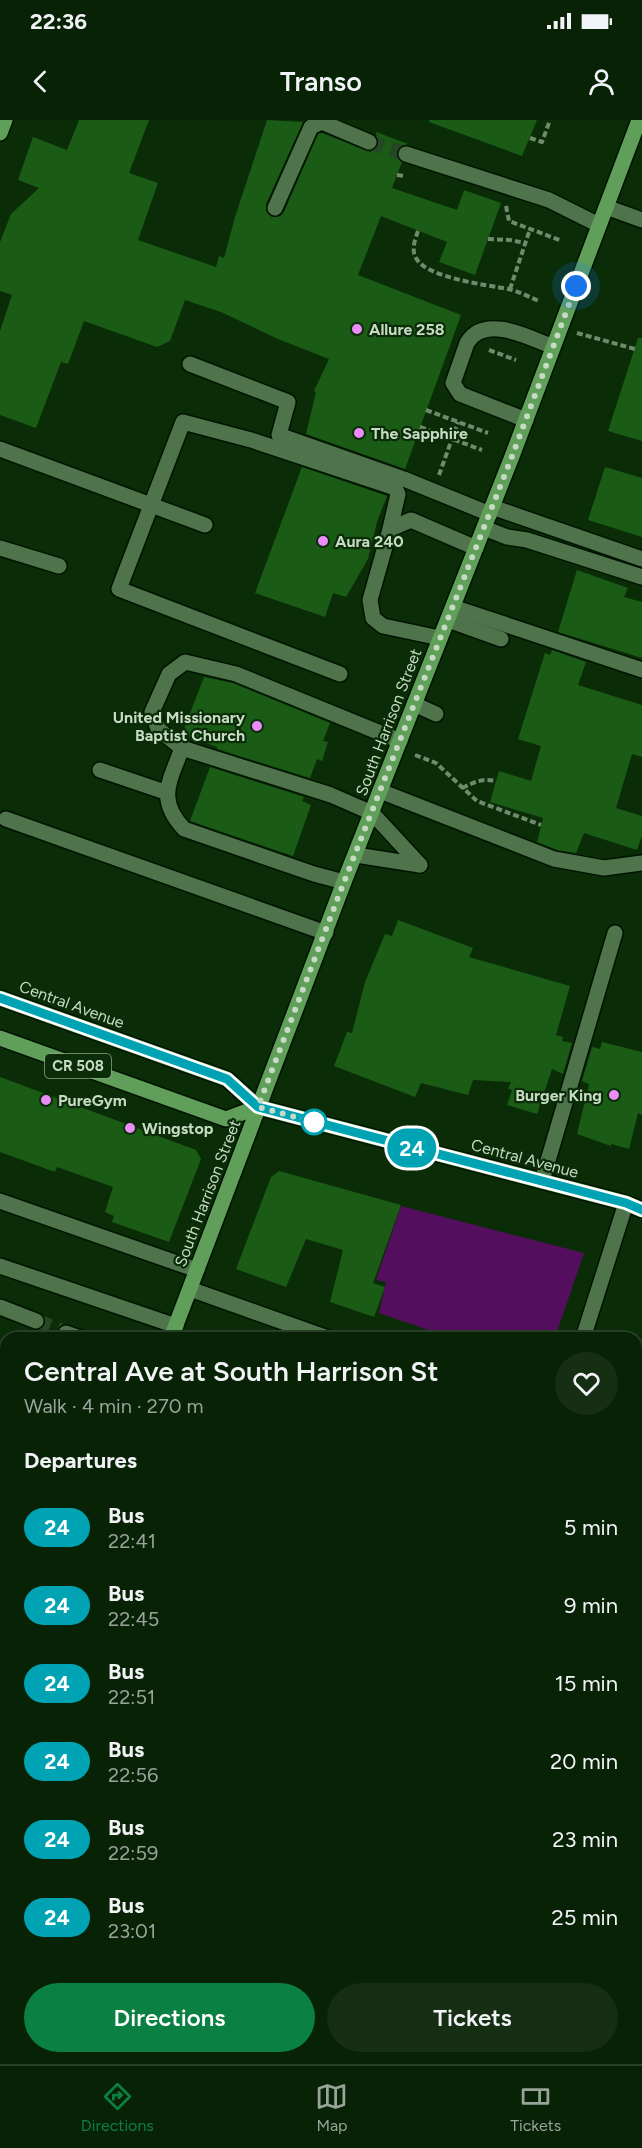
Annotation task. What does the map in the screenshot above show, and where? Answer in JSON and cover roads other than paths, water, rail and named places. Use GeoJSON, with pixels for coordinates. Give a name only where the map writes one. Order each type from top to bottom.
{"type":"FeatureCollection","features":[{"type":"Feature","properties":{"kind":"main road"},"geometry":{"type":"LineString","coordinates":[[0,133],[5,120]]}},
{"type":"Feature","properties":{"kind":"main road","name":"South Harrison Street"},"geometry":{"type":"LineString","coordinates":[[174,1332],[344,882],[489,516],[639,120]]}},
{"type":"Feature","properties":{"kind":"main road","name":"Central Avenue"},"geometry":{"type":"LineString","coordinates":[[0,998],[227,1079],[258,1107],[626,1203],[642,1210]]}},
{"type":"Feature","properties":{"kind":"main road","name":"CR 508"},"geometry":{"type":"LineString","coordinates":[[0,1038],[226,1119],[258,1107]]}},
{"type":"Feature","properties":{"kind":"street"},"geometry":{"type":"LineString","coordinates":[[275,208],[311,127],[322,122],[369,142]]}},
{"type":"Feature","properties":{"kind":"street"},"geometry":{"type":"LineString","coordinates":[[406,154],[549,200],[599,225]]}},
{"type":"Feature","properties":{"kind":"street"},"geometry":{"type":"LineString","coordinates":[[606,207],[642,220]]}},
{"type":"Feature","properties":{"kind":"street"},"geometry":{"type":"LineString","coordinates":[[526,420],[460,394],[453,383],[468,339],[481,331],[502,327],[553,347]]}},
{"type":"Feature","properties":{"kind":"street"},"geometry":{"type":"LineString","coordinates":[[190,364],[288,402],[279,435],[433,491],[489,516],[642,559]]}},
{"type":"Feature","properties":{"kind":"street"},"geometry":{"type":"LineString","coordinates":[[340,674],[119,589],[183,422],[251,440],[394,488],[398,494],[370,600],[373,618],[383,626],[440,639]]}},
{"type":"Feature","properties":{"kind":"street"},"geometry":{"type":"LineString","coordinates":[[0,449],[205,525]]}},
{"type":"Feature","properties":{"kind":"street"},"geometry":{"type":"LineString","coordinates":[[489,516],[507,537],[527,540],[642,577]]}},
{"type":"Feature","properties":{"kind":"street"},"geometry":{"type":"LineString","coordinates":[[390,529],[411,520],[476,548]]}},
{"type":"Feature","properties":{"kind":"street"},"geometry":{"type":"LineString","coordinates":[[0,548],[59,566]]}},
{"type":"Feature","properties":{"kind":"street"},"geometry":{"type":"LineString","coordinates":[[450,613],[501,639]]}},
{"type":"Feature","properties":{"kind":"street"},"geometry":{"type":"LineString","coordinates":[[450,613],[642,670]]}},
{"type":"Feature","properties":{"kind":"street"},"geometry":{"type":"LineString","coordinates":[[356,855],[420,864],[372,813],[332,795],[182,748],[158,729],[152,711],[169,674],[185,662],[236,675],[400,741]]}},
{"type":"Feature","properties":{"kind":"street"},"geometry":{"type":"LineString","coordinates":[[414,704],[436,714]]}},
{"type":"Feature","properties":{"kind":"street"},"geometry":{"type":"LineString","coordinates":[[182,748],[165,792],[171,811],[184,829],[304,871],[344,882]]}},
{"type":"Feature","properties":{"kind":"street"},"geometry":{"type":"LineString","coordinates":[[100,770],[165,792]]}},
{"type":"Feature","properties":{"kind":"street"},"geometry":{"type":"LineString","coordinates":[[380,791],[554,859],[604,868],[642,863]]}},
{"type":"Feature","properties":{"kind":"street"},"geometry":{"type":"LineString","coordinates":[[6,819],[326,933]]}},
{"type":"Feature","properties":{"kind":"street"},"geometry":{"type":"LineString","coordinates":[[542,1181],[615,933]]}},
{"type":"Feature","properties":{"kind":"street"},"geometry":{"type":"LineString","coordinates":[[0,1201],[197,1270]]}},
{"type":"Feature","properties":{"kind":"street"},"geometry":{"type":"LineString","coordinates":[[586,1332],[626,1203]]}},
{"type":"Feature","properties":{"kind":"street"},"geometry":{"type":"LineString","coordinates":[[0,1266],[174,1332]]}},
{"type":"Feature","properties":{"kind":"street"},"geometry":{"type":"LineString","coordinates":[[190,1289],[311,1332]]}},
{"type":"Feature","properties":{"kind":"street"},"geometry":{"type":"LineString","coordinates":[[0,1307],[36,1321]]}},
{"type":"Feature","properties":{"kind":"tunnel"},"geometry":{"type":"LineString","coordinates":[[369,142],[406,154]]}},
{"type":"Feature","properties":{"kind":"tunnel"},"geometry":{"type":"LineString","coordinates":[[36,1321],[64,1332]]}},
{"type":"Feature","properties":{"kind":"place","name":"Allure 258"},"geometry":{"type":"Point","coordinates":[357,329]}},
{"type":"Feature","properties":{"kind":"place","name":"The Sapphire"},"geometry":{"type":"Point","coordinates":[359,433]}},
{"type":"Feature","properties":{"kind":"place","name":"Aura 240"},"geometry":{"type":"Point","coordinates":[323,541]}},
{"type":"Feature","properties":{"kind":"place","name":"United Missionary Baptist Church"},"geometry":{"type":"Point","coordinates":[257,726]}},
{"type":"Feature","properties":{"kind":"place","name":"Burger King"},"geometry":{"type":"Point","coordinates":[614,1095]}},
{"type":"Feature","properties":{"kind":"place","name":"PureGym"},"geometry":{"type":"Point","coordinates":[46,1100]}},
{"type":"Feature","properties":{"kind":"place","name":"Wingstop"},"geometry":{"type":"Point","coordinates":[130,1128]}}]}
